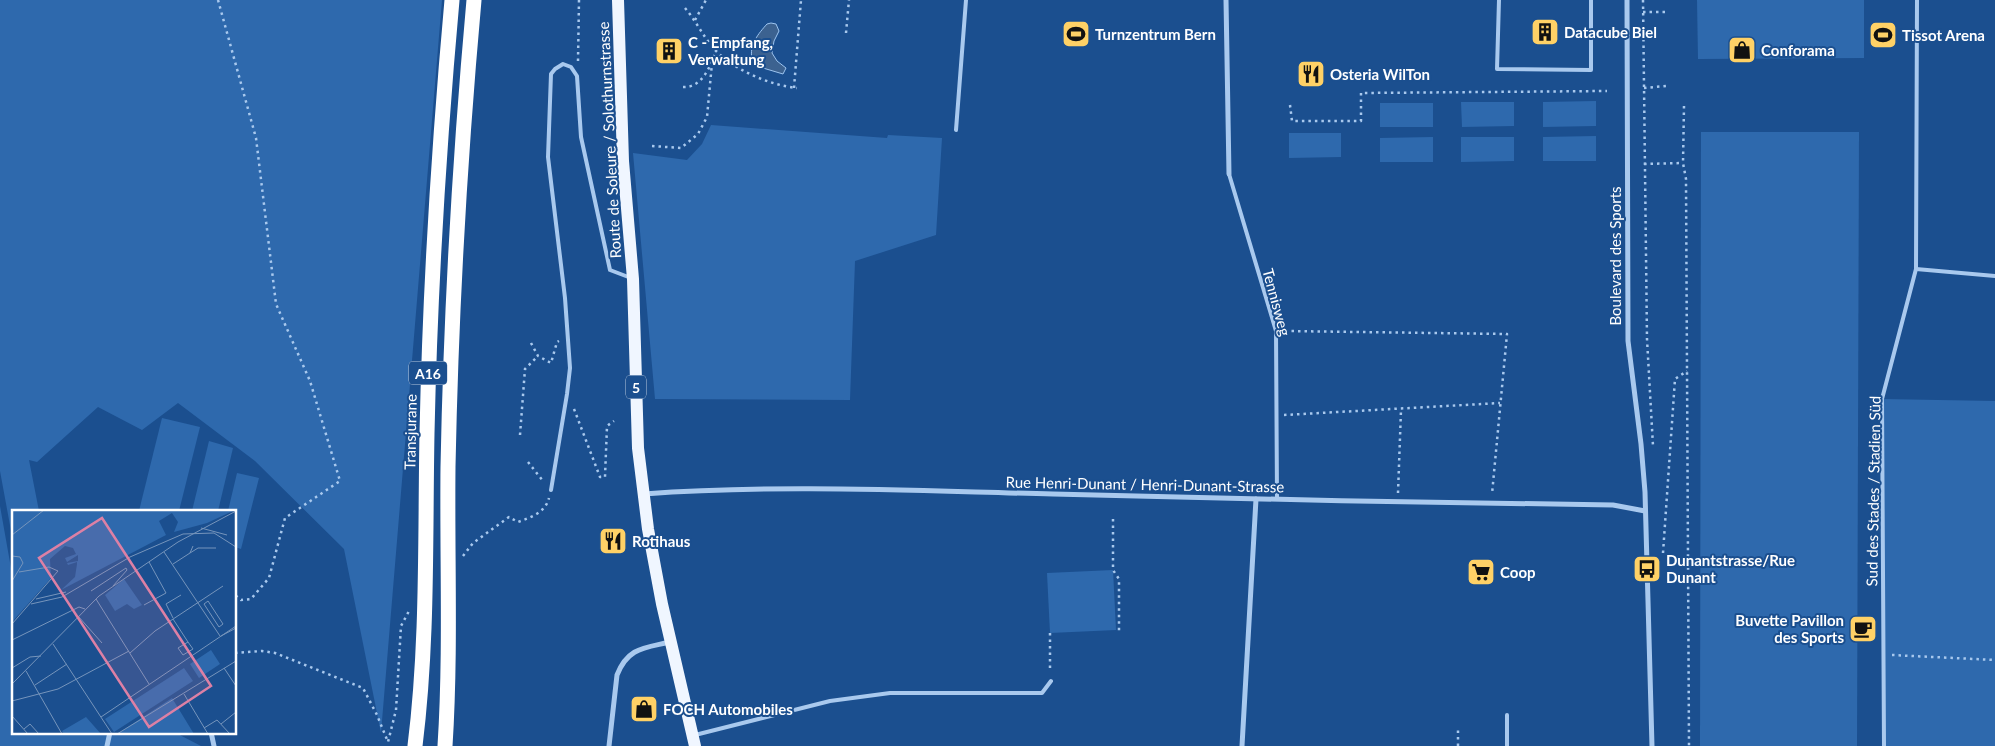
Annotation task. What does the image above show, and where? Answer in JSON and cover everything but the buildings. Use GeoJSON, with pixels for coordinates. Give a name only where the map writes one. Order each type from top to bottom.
{"type":"FeatureCollection","features":[{"type":"Feature","properties":{"kind":"highway","name":"Transjurane"},"geometry":{"type":"LineString","coordinates":[[415,746],[424,649],[427,434],[432,274],[438,162],[452,0]]}},
{"type":"Feature","properties":{"kind":"highway","name":"A16"},"geometry":{"type":"LineString","coordinates":[[445,746],[448,696],[448,468],[451,354],[460,175],[474,0]]}},
{"type":"Feature","properties":{"kind":"main road","name":"Route de Soleure / Solothurnstrasse"},"geometry":{"type":"LineString","coordinates":[[618,0],[623,161],[633,279],[638,448],[651,546],[670,642],[694,741]]}},
{"type":"Feature","properties":{"kind":"street"},"geometry":{"type":"LineString","coordinates":[[1226,0],[1228,174]]}},
{"type":"Feature","properties":{"kind":"street","name":"Boulevard des Sports"},"geometry":{"type":"LineString","coordinates":[[1627,0],[1628,341],[1641,444],[1645,512],[1652,746]]}},
{"type":"Feature","properties":{"kind":"street","name":"Rue Henri-Dunant / Henri-Dunant-Strasse"},"geometry":{"type":"LineString","coordinates":[[644,494],[737,489],[786,489],[1492,504],[1613,504],[1645,512]]}},
{"type":"Feature","properties":{"kind":"street"},"geometry":{"type":"LineString","coordinates":[[1242,746],[1256,499]]}},
{"type":"Feature","properties":{"kind":"street"},"geometry":{"type":"LineString","coordinates":[[609,746],[617,675],[621,666],[633,652],[670,642]]}},
{"type":"Feature","properties":{"kind":"lane"},"geometry":{"type":"LineString","coordinates":[[956,130],[966,0]]}},
{"type":"Feature","properties":{"kind":"lane"},"geometry":{"type":"LineString","coordinates":[[1499,0],[1498,68],[1591,70],[1592,0]]}},
{"type":"Feature","properties":{"kind":"lane","name":"Sud des Stades / Stadien Süd"},"geometry":{"type":"LineString","coordinates":[[1884,746],[1882,399],[1916,269],[1917,0]]}},
{"type":"Feature","properties":{"kind":"lane","name":"Route de Soleure / Solothurnstrasse"},"geometry":{"type":"LineString","coordinates":[[551,490],[570,368],[565,298],[548,158],[551,74],[554,68],[563,64],[571,67],[577,76],[581,138],[610,270],[633,279]]}},
{"type":"Feature","properties":{"kind":"lane","name":"Tennisweg"},"geometry":{"type":"LineString","coordinates":[[1228,174],[1276,331],[1277,499]]}},
{"type":"Feature","properties":{"kind":"lane"},"geometry":{"type":"LineString","coordinates":[[1916,269],[1995,276]]}},
{"type":"Feature","properties":{"kind":"lane"},"geometry":{"type":"LineString","coordinates":[[694,741],[830,701],[890,694],[1042,693],[1051,681]]}},
{"type":"Feature","properties":{"kind":"lane"},"geometry":{"type":"LineString","coordinates":[[1507,715],[1507,746]]}},
{"type":"Feature","properties":{"kind":"path"},"geometry":{"type":"LineString","coordinates":[[218,0],[256,138],[276,304],[310,381],[340,481],[285,518],[269,578],[251,599],[241,600],[236,596]]}},
{"type":"Feature","properties":{"kind":"path"},"geometry":{"type":"LineString","coordinates":[[577,76],[579,0]]}},
{"type":"Feature","properties":{"kind":"path"},"geometry":{"type":"LineString","coordinates":[[695,20],[706,0]]}},
{"type":"Feature","properties":{"kind":"path"},"geometry":{"type":"LineString","coordinates":[[685,8],[716,51],[752,76],[796,88],[801,0]]}},
{"type":"Feature","properties":{"kind":"path"},"geometry":{"type":"LineString","coordinates":[[846,34],[849,0]]}},
{"type":"Feature","properties":{"kind":"path"},"geometry":{"type":"LineString","coordinates":[[1643,0],[1647,339],[1653,448]]}},
{"type":"Feature","properties":{"kind":"path"},"geometry":{"type":"LineString","coordinates":[[1644,12],[1665,12]]}},
{"type":"Feature","properties":{"kind":"path"},"geometry":{"type":"LineString","coordinates":[[652,146],[682,148],[698,134],[707,117],[712,63],[716,51]]}},
{"type":"Feature","properties":{"kind":"path"},"geometry":{"type":"LineString","coordinates":[[683,87],[693,88],[699,83],[712,63]]}},
{"type":"Feature","properties":{"kind":"path"},"geometry":{"type":"LineString","coordinates":[[1644,88],[1666,86]]}},
{"type":"Feature","properties":{"kind":"path"},"geometry":{"type":"LineString","coordinates":[[1290,105],[1292,121],[1361,121],[1361,93],[1606,91]]}},
{"type":"Feature","properties":{"kind":"path"},"geometry":{"type":"LineString","coordinates":[[1684,106],[1689,746]]}},
{"type":"Feature","properties":{"kind":"path"},"geometry":{"type":"LineString","coordinates":[[1644,164],[1683,163]]}},
{"type":"Feature","properties":{"kind":"path"},"geometry":{"type":"LineString","coordinates":[[1276,331],[1507,334],[1492,504]]}},
{"type":"Feature","properties":{"kind":"path"},"geometry":{"type":"LineString","coordinates":[[531,343],[538,356],[551,363],[557,342],[568,339]]}},
{"type":"Feature","properties":{"kind":"path"},"geometry":{"type":"LineString","coordinates":[[520,435],[525,369],[538,356]]}},
{"type":"Feature","properties":{"kind":"path"},"geometry":{"type":"LineString","coordinates":[[1663,553],[1675,379],[1687,371]]}},
{"type":"Feature","properties":{"kind":"path"},"geometry":{"type":"LineString","coordinates":[[567,394],[583,428],[600,478],[605,477],[608,426],[614,422]]}},
{"type":"Feature","properties":{"kind":"path"},"geometry":{"type":"LineString","coordinates":[[1278,415],[1401,410],[1500,403]]}},
{"type":"Feature","properties":{"kind":"path"},"geometry":{"type":"LineString","coordinates":[[1398,502],[1401,410]]}},
{"type":"Feature","properties":{"kind":"path"},"geometry":{"type":"LineString","coordinates":[[461,558],[474,544],[509,517],[518,522],[535,515],[546,506],[551,490],[528,462]]}},
{"type":"Feature","properties":{"kind":"path"},"geometry":{"type":"LineString","coordinates":[[1113,519],[1113,570],[1119,579],[1119,631],[1116,630]]}},
{"type":"Feature","properties":{"kind":"path"},"geometry":{"type":"LineString","coordinates":[[236,653],[262,651],[275,653],[363,688],[388,742],[396,710],[401,626],[413,603]]}},
{"type":"Feature","properties":{"kind":"path"},"geometry":{"type":"LineString","coordinates":[[1050,633],[1051,681]]}},
{"type":"Feature","properties":{"kind":"path"},"geometry":{"type":"LineString","coordinates":[[1883,655],[1995,660]]}},
{"type":"Feature","properties":{"kind":"path"},"geometry":{"type":"LineString","coordinates":[[1458,727],[1458,746]]}},
{"type":"Feature","properties":{"kind":"shaded area"},"geometry":{"type":"Polygon","coordinates":[[[0,0],[442,0],[381,733],[344,549],[255,461],[178,403],[142,430],[98,407],[37,462],[29,460],[39,510],[12,510],[12,536],[0,471],[0,0]]]}},
{"type":"Feature","properties":{"kind":"shaded area"},"geometry":{"type":"Polygon","coordinates":[[[1697,0],[1864,0],[1864,58],[1698,59],[1697,0]]]}},
{"type":"Feature","properties":{"kind":"shaded area"},"geometry":{"type":"Polygon","coordinates":[[[767,24],[776,24],[779,31],[774,41],[772,53],[777,61],[786,68],[783,74],[763,68],[752,59],[751,54],[755,40],[767,24]]]}},
{"type":"Feature","properties":{"kind":"shaded area"},"geometry":{"type":"Polygon","coordinates":[[[1596,101],[1596,126],[1543,127],[1543,102],[1596,101]]]}},
{"type":"Feature","properties":{"kind":"shaded area"},"geometry":{"type":"Polygon","coordinates":[[[1461,102],[1514,102],[1514,126],[1462,127],[1461,102]]]}},
{"type":"Feature","properties":{"kind":"shaded area"},"geometry":{"type":"Polygon","coordinates":[[[1380,103],[1433,103],[1433,127],[1380,127],[1380,103]]]}},
{"type":"Feature","properties":{"kind":"shaded area"},"geometry":{"type":"Polygon","coordinates":[[[711,125],[887,138],[888,135],[942,138],[936,235],[855,261],[850,400],[655,399],[633,153],[687,160],[702,144],[711,125]]]}},
{"type":"Feature","properties":{"kind":"shaded area"},"geometry":{"type":"Polygon","coordinates":[[[1701,132],[1859,132],[1857,746],[1700,746],[1701,132]]]}},
{"type":"Feature","properties":{"kind":"shaded area"},"geometry":{"type":"Polygon","coordinates":[[[1289,133],[1341,133],[1341,157],[1289,158],[1289,133]]]}},
{"type":"Feature","properties":{"kind":"shaded area"},"geometry":{"type":"Polygon","coordinates":[[[1596,136],[1596,161],[1543,161],[1543,137],[1596,136]]]}},
{"type":"Feature","properties":{"kind":"shaded area"},"geometry":{"type":"Polygon","coordinates":[[[1433,137],[1433,162],[1380,162],[1380,138],[1433,137]]]}},
{"type":"Feature","properties":{"kind":"shaded area"},"geometry":{"type":"Polygon","coordinates":[[[1461,137],[1514,137],[1514,161],[1461,162],[1461,137]]]}},
{"type":"Feature","properties":{"kind":"shaded area"},"geometry":{"type":"Polygon","coordinates":[[[1882,399],[1995,401],[1995,746],[1884,746],[1882,399]]]}},
{"type":"Feature","properties":{"kind":"shaded area"},"geometry":{"type":"Polygon","coordinates":[[[162,418],[200,427],[179,510],[139,510],[162,418]]]}},
{"type":"Feature","properties":{"kind":"shaded area"},"geometry":{"type":"Polygon","coordinates":[[[209,441],[233,448],[218,510],[192,510],[209,441]]]}},
{"type":"Feature","properties":{"kind":"shaded area"},"geometry":{"type":"Polygon","coordinates":[[[237,473],[259,478],[241,549],[236,547],[236,510],[228,510],[237,473]]]}},
{"type":"Feature","properties":{"kind":"shaded area"},"geometry":{"type":"Polygon","coordinates":[[[0,506],[12,574],[12,734],[178,734],[201,746],[0,746],[0,506]]]}},
{"type":"Feature","properties":{"kind":"shaded area"},"geometry":{"type":"Polygon","coordinates":[[[1113,570],[1116,630],[1050,633],[1047,573],[1113,570]]]}},
{"type":"Feature","properties":{"kind":"place","name":"Datacube Biel"},"geometry":{"type":"Point","coordinates":[1545,32]}},
{"type":"Feature","properties":{"kind":"place","name":"Turnzentrum Bern"},"geometry":{"type":"Point","coordinates":[1076,34]}},
{"type":"Feature","properties":{"kind":"place","name":"Tissot Arena"},"geometry":{"type":"Point","coordinates":[1883,35]}},
{"type":"Feature","properties":{"kind":"place","name":"Conforama"},"geometry":{"type":"Point","coordinates":[1742,50]}},
{"type":"Feature","properties":{"kind":"place","name":"C - Empfang, Verwaltung"},"geometry":{"type":"Point","coordinates":[669,51]}},
{"type":"Feature","properties":{"kind":"place","name":"Osteria WilTon"},"geometry":{"type":"Point","coordinates":[1311,74]}},
{"type":"Feature","properties":{"kind":"place","name":"Rotihaus"},"geometry":{"type":"Point","coordinates":[613,541]}},
{"type":"Feature","properties":{"kind":"place","name":"Dunantstrasse/Rue Dunant"},"geometry":{"type":"Point","coordinates":[1647,569]}},
{"type":"Feature","properties":{"kind":"place","name":"Coop"},"geometry":{"type":"Point","coordinates":[1481,572]}},
{"type":"Feature","properties":{"kind":"place","name":"Buvette Pavillon des Sports"},"geometry":{"type":"Point","coordinates":[1863,629]}},
{"type":"Feature","properties":{"kind":"place","name":"FOCH Automobiles"},"geometry":{"type":"Point","coordinates":[644,709]}}]}
